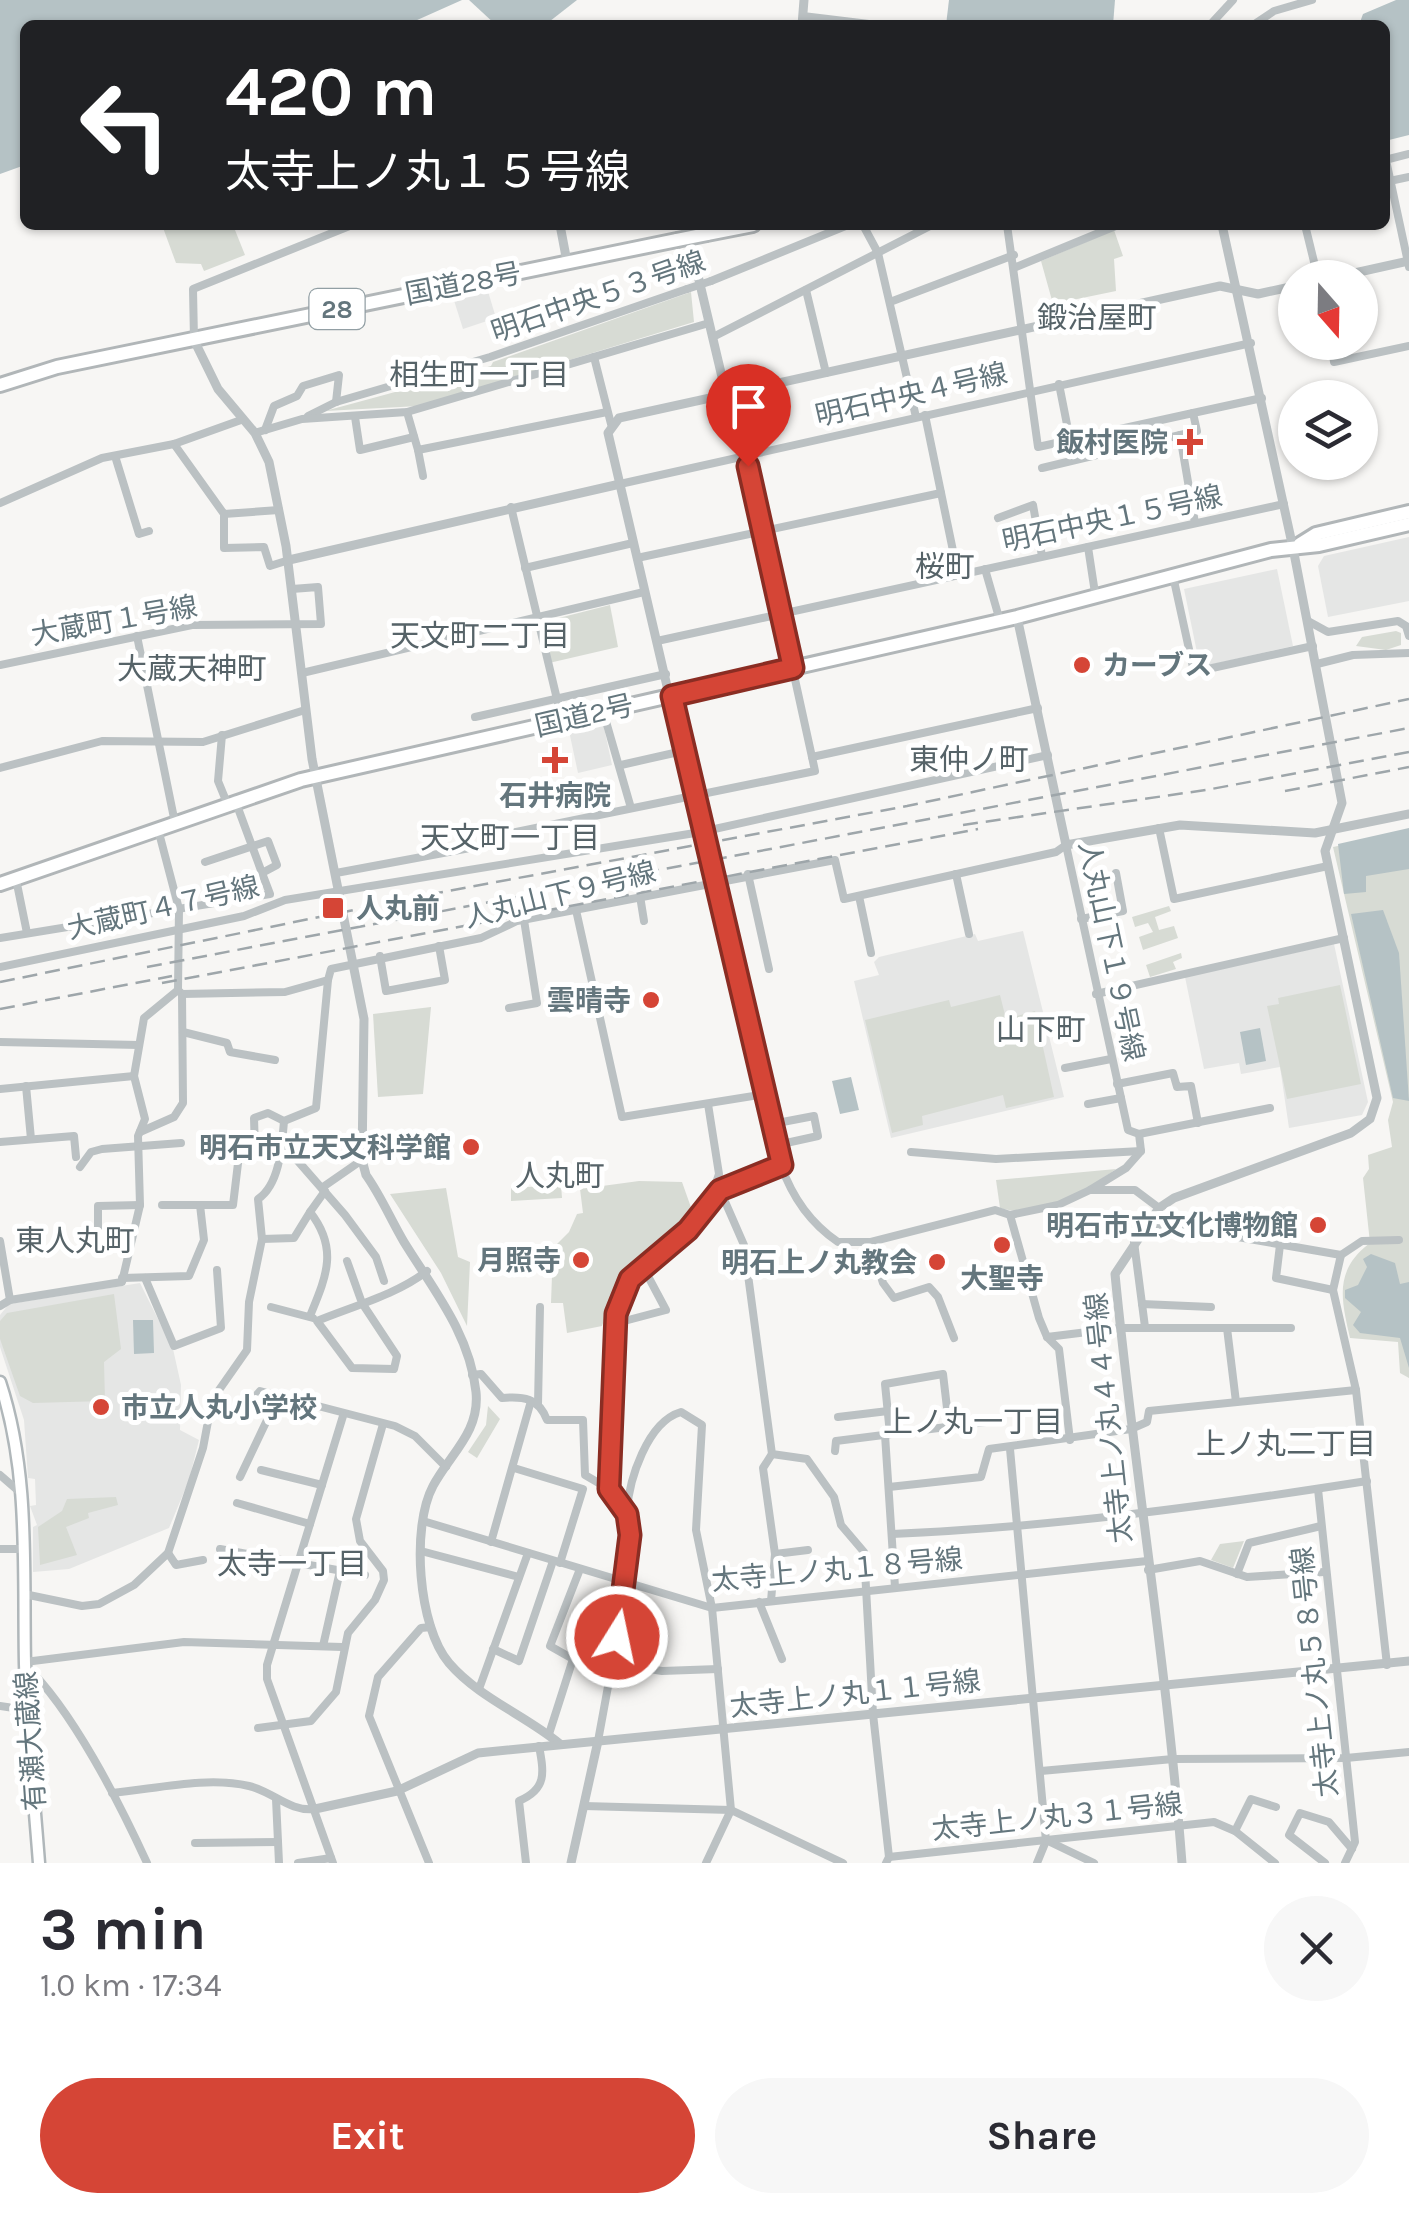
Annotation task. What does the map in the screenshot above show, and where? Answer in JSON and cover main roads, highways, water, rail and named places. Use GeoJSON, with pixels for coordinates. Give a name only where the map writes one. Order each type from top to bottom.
{"type":"FeatureCollection","features":[{"type":"Feature","properties":{"kind":"highway","name":"国道28号"},"geometry":{"type":"LineString","coordinates":[[0,385],[57,367],[727,230]]}},
{"type":"Feature","properties":{"kind":"highway","name":"国道2号"},"geometry":{"type":"LineString","coordinates":[[1294,548],[1316,534],[1409,512]]}},
{"type":"Feature","properties":{"kind":"highway","name":"国道2号"},"geometry":{"type":"LineString","coordinates":[[0,884],[231,802],[316,777],[1017,617],[1172,574],[1409,524]]}},
{"type":"Feature","properties":{"kind":"main road","name":"有瀬大蔵線"},"geometry":{"type":"LineString","coordinates":[[0,1382],[18,1451],[22,1494],[27,1710],[39,1863]]}},
{"type":"Feature","properties":{"kind":"railway"},"geometry":{"type":"LineString","coordinates":[[0,982],[437,893],[907,806],[1409,699]]}},
{"type":"Feature","properties":{"kind":"railway"},"geometry":{"type":"LineString","coordinates":[[147,967],[1409,728]]}},
{"type":"Feature","properties":{"kind":"railway"},"geometry":{"type":"LineString","coordinates":[[963,825],[1206,790],[1409,752]]}},
{"type":"Feature","properties":{"kind":"railway"},"geometry":{"type":"LineString","coordinates":[[1285,791],[1409,767]]}},
{"type":"Feature","properties":{"kind":"railway"},"geometry":{"type":"LineString","coordinates":[[162,983],[978,829]]}},
{"type":"Feature","properties":{"kind":"railway"},"geometry":{"type":"LineString","coordinates":[[0,1009],[172,976]]}},
{"type":"Feature","properties":{"kind":"place","name":"飯村医院"},"geometry":{"type":"Point","coordinates":[1190,442]}},
{"type":"Feature","properties":{"kind":"place","name":"カーブス"},"geometry":{"type":"Point","coordinates":[1082,665]}},
{"type":"Feature","properties":{"kind":"place","name":"石井病院"},"geometry":{"type":"Point","coordinates":[555,760]}},
{"type":"Feature","properties":{"kind":"place","name":"人丸前"},"geometry":{"type":"Point","coordinates":[333,908]}},
{"type":"Feature","properties":{"kind":"place","name":"雲晴寺"},"geometry":{"type":"Point","coordinates":[651,1000]}},
{"type":"Feature","properties":{"kind":"place","name":"明石市立天文科学館"},"geometry":{"type":"Point","coordinates":[471,1147]}},
{"type":"Feature","properties":{"kind":"place","name":"明石市立文化博物館"},"geometry":{"type":"Point","coordinates":[1318,1225]}},
{"type":"Feature","properties":{"kind":"place","name":"大聖寺"},"geometry":{"type":"Point","coordinates":[1002,1245]}},
{"type":"Feature","properties":{"kind":"place","name":"月照寺"},"geometry":{"type":"Point","coordinates":[581,1260]}},
{"type":"Feature","properties":{"kind":"place","name":"明石上ノ丸教会"},"geometry":{"type":"Point","coordinates":[937,1262]}},
{"type":"Feature","properties":{"kind":"place","name":"市立人丸小学校"},"geometry":{"type":"Point","coordinates":[101,1407]}},
{"type":"Feature","properties":{"kind":"district","name":"鍛治屋町"},"geometry":{"type":"Point","coordinates":[1097,318]}},
{"type":"Feature","properties":{"kind":"district","name":"相生町一丁目"},"geometry":{"type":"Point","coordinates":[479,375]}},
{"type":"Feature","properties":{"kind":"district","name":"桜町"},"geometry":{"type":"Point","coordinates":[945,567]}},
{"type":"Feature","properties":{"kind":"district","name":"天文町二丁目"},"geometry":{"type":"Point","coordinates":[480,636]}},
{"type":"Feature","properties":{"kind":"district","name":"大蔵天神町"},"geometry":{"type":"Point","coordinates":[192,669]}},
{"type":"Feature","properties":{"kind":"district","name":"東仲ノ町"},"geometry":{"type":"Point","coordinates":[969,760]}},
{"type":"Feature","properties":{"kind":"district","name":"天文町一丁目"},"geometry":{"type":"Point","coordinates":[510,838]}},
{"type":"Feature","properties":{"kind":"district","name":"山下町"},"geometry":{"type":"Point","coordinates":[1041,1030]}},
{"type":"Feature","properties":{"kind":"district","name":"人丸町"},"geometry":{"type":"Point","coordinates":[560,1176]}},
{"type":"Feature","properties":{"kind":"district","name":"東人丸町"},"geometry":{"type":"Point","coordinates":[75,1241]}},
{"type":"Feature","properties":{"kind":"district","name":"上ノ丸一丁目"},"geometry":{"type":"Point","coordinates":[973,1422]}},
{"type":"Feature","properties":{"kind":"district","name":"上ノ丸二丁目"},"geometry":{"type":"Point","coordinates":[1286,1444]}},
{"type":"Feature","properties":{"kind":"district","name":"太寺一丁目"},"geometry":{"type":"Point","coordinates":[292,1564]}}]}
